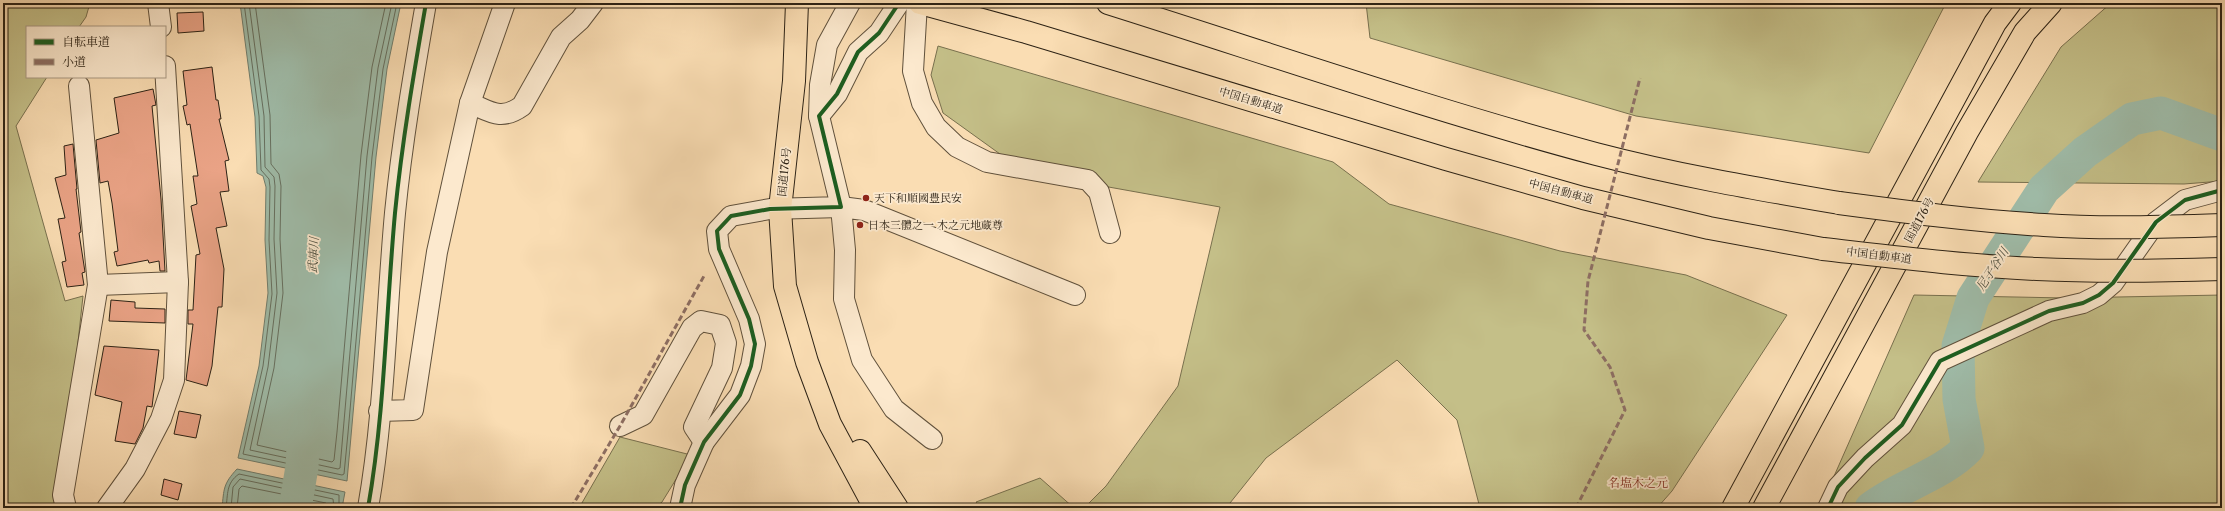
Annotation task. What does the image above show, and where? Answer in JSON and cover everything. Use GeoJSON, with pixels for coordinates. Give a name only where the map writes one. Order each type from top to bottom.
{"type":"FeatureCollection","features":[{"type":"Feature","properties":{"kind":"highway","name":"国道176号"},"geometry":{"type":"LineString","coordinates":[[798,3],[794,81],[780,208],[785,286],[807,362],[830,424],[875,508]]}},
{"type":"Feature","properties":{"kind":"highway","name":"中国自動車道"},"geometry":{"type":"LineString","coordinates":[[920,3],[1026,32],[1446,159],[1583,198],[1709,228],[1823,249],[1936,262],[2037,269],[2138,271],[2222,269]]}},
{"type":"Feature","properties":{"kind":"highway"},"geometry":{"type":"LineString","coordinates":[[1108,3],[1458,113],[1597,154],[1726,184],[1839,203],[1944,217],[2044,225],[2138,228],[2222,225]]}},
{"type":"Feature","properties":{"kind":"highway"},"geometry":{"type":"LineString","coordinates":[[1733,508],[1995,23],[2010,3]]}},
{"type":"Feature","properties":{"kind":"highway","name":"国道176号"},"geometry":{"type":"LineString","coordinates":[[1764,508],[1967,132],[2025,32],[2051,3]]}},
{"type":"Feature","properties":{"kind":"highway","name":"国道176号"},"geometry":{"type":"LineString","coordinates":[[807,362],[886,493],[897,508]]}},
{"type":"Feature","properties":{"kind":"street"},"geometry":{"type":"LineString","coordinates":[[158,3],[161,26]]}},
{"type":"Feature","properties":{"kind":"street"},"geometry":{"type":"LineString","coordinates":[[368,508],[379,411],[395,211],[414,70],[426,3]]}},
{"type":"Feature","properties":{"kind":"street"},"geometry":{"type":"LineString","coordinates":[[379,411],[413,410],[437,252],[470,103],[506,3]]}},
{"type":"Feature","properties":{"kind":"street"},"geometry":{"type":"LineString","coordinates":[[470,103],[500,115],[512,113],[522,106],[561,38],[580,20],[593,3]]}},
{"type":"Feature","properties":{"kind":"street"},"geometry":{"type":"LineString","coordinates":[[850,3],[827,45],[820,85],[819,116],[841,207],[845,250],[844,299],[862,360],[894,409],[932,439]]}},
{"type":"Feature","properties":{"kind":"street"},"geometry":{"type":"LineString","coordinates":[[819,116],[837,94],[858,52],[879,33],[899,3]]}},
{"type":"Feature","properties":{"kind":"street"},"geometry":{"type":"LineString","coordinates":[[917,3],[913,71],[922,104],[936,127],[957,147],[987,162],[1088,180],[1099,192],[1110,232]]}},
{"type":"Feature","properties":{"kind":"street"},"geometry":{"type":"LineString","coordinates":[[107,508],[135,469],[161,419],[174,380],[178,282],[166,78]]}},
{"type":"Feature","properties":{"kind":"street"},"geometry":{"type":"LineString","coordinates":[[66,508],[63,495],[98,285],[79,86]]}},
{"type":"Feature","properties":{"kind":"street"},"geometry":{"type":"LineString","coordinates":[[1828,508],[1838,487],[1865,458],[1902,425],[1940,361],[2049,311],[2083,303],[2099,295],[2113,283],[2156,222],[2186,200],[2222,190]]}},
{"type":"Feature","properties":{"kind":"street"},"geometry":{"type":"LineString","coordinates":[[680,508],[685,485],[704,442],[740,395],[752,366],[755,344],[749,319],[719,249],[717,231],[731,216],[780,208],[841,207],[864,210],[1075,295]]}},
{"type":"Feature","properties":{"kind":"street"},"geometry":{"type":"LineString","coordinates":[[98,285],[178,282]]}},
{"type":"Feature","properties":{"kind":"street"},"geometry":{"type":"LineString","coordinates":[[620,426],[643,415],[692,328],[701,321],[707,322],[720,325],[726,343],[722,368],[694,426],[704,442]]}},
{"type":"Feature","properties":{"kind":"shaded area"},"geometry":{"type":"Polygon","coordinates":[[[3,3],[90,3],[86,17],[80,26],[26,26],[26,78],[46,78],[16,126],[65,301],[83,296],[60,508],[9,508],[3,493],[3,3]]]}},
{"type":"Feature","properties":{"kind":"shaded area"},"geometry":{"type":"Polygon","coordinates":[[[1366,3],[1946,3],[1869,153],[1636,116],[1370,38],[1366,3]]]}},
{"type":"Feature","properties":{"kind":"shaded area"},"geometry":{"type":"Polygon","coordinates":[[[2111,3],[2222,3],[2222,181],[2184,184],[1978,182],[2061,47],[2111,3]]]}},
{"type":"Feature","properties":{"kind":"shaded area"},"geometry":{"type":"Polygon","coordinates":[[[938,46],[1333,162],[1389,204],[1560,251],[1686,275],[1787,315],[1672,491],[1657,508],[1480,508],[1457,420],[1397,360],[1266,458],[1226,508],[1084,508],[1106,486],[1178,386],[1220,207],[1025,172],[943,113],[931,75],[938,46]]]}},
{"type":"Feature","properties":{"kind":"shaded area"},"geometry":{"type":"Polygon","coordinates":[[[1914,295],[2065,298],[2222,295],[2222,508],[1820,508],[1914,295]]]}},
{"type":"Feature","properties":{"kind":"shaded area"},"geometry":{"type":"Polygon","coordinates":[[[620,437],[691,455],[662,502],[655,508],[579,508],[620,437]]]}},
{"type":"Feature","properties":{"kind":"shaded area"},"geometry":{"type":"Polygon","coordinates":[[[1040,478],[1074,508],[981,508],[976,502],[1040,478]]]}},
{"type":"Feature","properties":{"kind":"water"},"geometry":{"type":"Polygon","coordinates":[[[240,3],[401,3],[387,69],[376,157],[347,481],[238,458],[259,366],[268,293],[265,240],[266,187],[263,176],[257,173],[255,117],[240,3]]]}},
{"type":"Feature","properties":{"kind":"water"},"geometry":{"type":"Polygon","coordinates":[[[237,469],[345,492],[342,508],[222,508],[225,487],[237,469]]]}},
{"type":"Feature","properties":{"kind":"building"},"geometry":{"type":"Polygon","coordinates":[[[203,12],[204,31],[178,33],[177,13],[203,12]]]}},
{"type":"Feature","properties":{"kind":"building"},"geometry":{"type":"Polygon","coordinates":[[[212,67],[216,100],[218,100],[221,119],[219,119],[229,160],[225,161],[229,191],[220,192],[227,226],[216,228],[224,269],[222,307],[218,307],[212,366],[207,386],[186,380],[193,324],[188,324],[188,310],[193,310],[196,255],[200,254],[191,206],[197,204],[193,176],[198,176],[190,124],[187,125],[183,106],[187,105],[183,71],[212,67]]]}},
{"type":"Feature","properties":{"kind":"building"},"geometry":{"type":"Polygon","coordinates":[[[153,89],[156,105],[152,106],[161,199],[165,271],[160,271],[159,261],[149,263],[148,260],[117,266],[114,252],[118,251],[112,203],[108,181],[100,183],[96,140],[119,133],[114,98],[153,89]]]}},
{"type":"Feature","properties":{"kind":"building"},"geometry":{"type":"Polygon","coordinates":[[[73,144],[81,232],[79,233],[85,272],[82,273],[84,285],[67,287],[62,262],[66,261],[58,219],[65,218],[55,178],[66,175],[64,146],[73,144]]]}},
{"type":"Feature","properties":{"kind":"building"},"geometry":{"type":"Polygon","coordinates":[[[111,300],[135,302],[135,308],[165,309],[165,323],[109,321],[111,300]]]}},
{"type":"Feature","properties":{"kind":"building"},"geometry":{"type":"Polygon","coordinates":[[[104,346],[159,350],[152,407],[147,406],[143,428],[135,444],[115,441],[122,402],[95,395],[104,346]]]}},
{"type":"Feature","properties":{"kind":"building"},"geometry":{"type":"Polygon","coordinates":[[[179,411],[201,415],[196,438],[174,434],[179,411]]]}},
{"type":"Feature","properties":{"kind":"building"},"geometry":{"type":"Polygon","coordinates":[[[164,479],[182,484],[178,500],[161,495],[164,479]]]}},
{"type":"Feature","properties":{"kind":"waterway","name":"尼子谷川"},"geometry":{"type":"LineString","coordinates":[[1871,508],[1895,493],[1946,466],[1968,448],[1959,399],[1958,346],[1973,298],[2044,189],[2085,152],[2132,119],[2161,113],[2222,135]]}},
{"type":"Feature","properties":{"kind":"waterway","name":"武庫川"},"geometry":{"type":"LineString","coordinates":[[295,508],[302,467],[304,426]]}},
{"type":"Feature","properties":{"kind":"marked path"},"geometry":{"type":"LineString","coordinates":[[1576,508],[1625,410],[1610,367],[1584,330],[1588,281],[1640,78]]}},
{"type":"Feature","properties":{"kind":"marked path"},"geometry":{"type":"LineString","coordinates":[[571,508],[620,426],[704,276]]}},
{"type":"Feature","properties":{"kind":"cycle path"},"geometry":{"type":"LineString","coordinates":[[368,508],[374,471],[382,398],[398,186],[426,3]]}},
{"type":"Feature","properties":{"kind":"cycle path"},"geometry":{"type":"LineString","coordinates":[[680,508],[685,485],[704,442],[740,395],[751,366],[755,344],[749,319],[719,249],[717,231],[731,216],[770,209],[841,207],[819,116],[837,94],[858,52],[879,33],[899,3]]}},
{"type":"Feature","properties":{"kind":"cycle path"},"geometry":{"type":"LineString","coordinates":[[1828,508],[1838,487],[1865,458],[1902,425],[1940,361],[2049,311],[2083,303],[2099,295],[2113,283],[2156,222],[2185,200],[2222,190]]}},
{"type":"Feature","properties":{"kind":"place","name":"天下和順國豊民安"},"geometry":{"type":"Point","coordinates":[866,198]}},
{"type":"Feature","properties":{"kind":"place","name":"日本三體之一 木之元地蔵尊"},"geometry":{"type":"Point","coordinates":[860,225]}},
{"type":"Feature","properties":{"kind":"district","name":"名塩木之元"},"geometry":{"type":"Point","coordinates":[1638,482]}}]}
